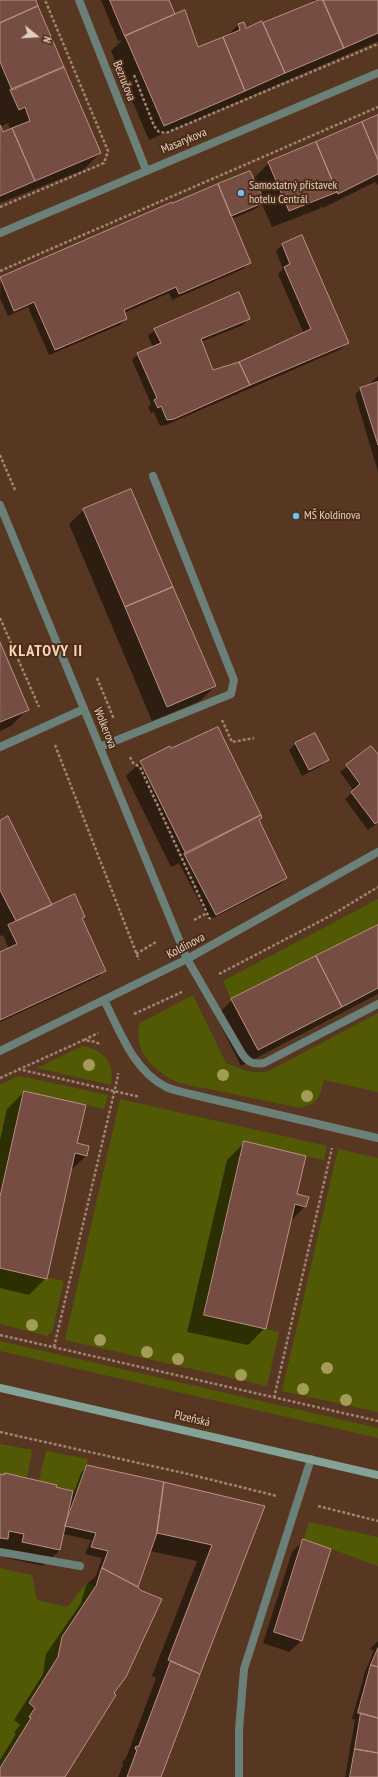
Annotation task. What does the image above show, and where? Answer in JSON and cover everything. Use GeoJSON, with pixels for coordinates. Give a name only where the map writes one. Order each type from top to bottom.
{"type":"FeatureCollection","features":[{"type":"Feature","properties":{"kind":"main road","name":"Plzeňská"},"geometry":{"type":"LineString","coordinates":[[0,1388],[378,1475]]}},
{"type":"Feature","properties":{"kind":"street","name":"Bezručova"},"geometry":{"type":"LineString","coordinates":[[79,0],[146,170]]}},
{"type":"Feature","properties":{"kind":"street","name":"Masarykova"},"geometry":{"type":"LineString","coordinates":[[0,233],[378,73]]}},
{"type":"Feature","properties":{"kind":"street"},"geometry":{"type":"LineString","coordinates":[[100,747],[231,694],[234,686],[234,680],[153,476]]}},
{"type":"Feature","properties":{"kind":"street","name":"Wolkerova"},"geometry":{"type":"LineString","coordinates":[[0,506],[187,959],[245,1059],[252,1064],[264,1063],[378,1004]]}},
{"type":"Feature","properties":{"kind":"street"},"geometry":{"type":"LineString","coordinates":[[0,746],[84,709]]}},
{"type":"Feature","properties":{"kind":"street","name":"Koldinova"},"geometry":{"type":"LineString","coordinates":[[0,1051],[187,959],[378,852]]}},
{"type":"Feature","properties":{"kind":"street"},"geometry":{"type":"LineString","coordinates":[[104,1000],[138,1063],[149,1075],[167,1087],[190,1094],[378,1138]]}},
{"type":"Feature","properties":{"kind":"street"},"geometry":{"type":"LineString","coordinates":[[239,1777],[239,1730],[244,1669],[299,1502],[311,1459]]}},
{"type":"Feature","properties":{"kind":"street"},"geometry":{"type":"LineString","coordinates":[[0,1552],[80,1566]]}},
{"type":"Feature","properties":{"kind":"path"},"geometry":{"type":"LineString","coordinates":[[0,207],[104,163],[108,151],[45,0]]}},
{"type":"Feature","properties":{"kind":"path"},"geometry":{"type":"LineString","coordinates":[[133,74],[154,126],[159,132],[166,133],[378,44]]}},
{"type":"Feature","properties":{"kind":"path"},"geometry":{"type":"LineString","coordinates":[[0,271],[378,107]]}},
{"type":"Feature","properties":{"kind":"path"},"geometry":{"type":"LineString","coordinates":[[0,618],[47,726],[134,950]]}},
{"type":"Feature","properties":{"kind":"path"},"geometry":{"type":"LineString","coordinates":[[215,722],[222,719],[232,742],[254,738]]}},
{"type":"Feature","properties":{"kind":"path"},"geometry":{"type":"LineString","coordinates":[[130,757],[137,754]]}},
{"type":"Feature","properties":{"kind":"path"},"geometry":{"type":"LineString","coordinates":[[0,1078],[84,1040],[201,983],[330,916],[378,886]]}},
{"type":"Feature","properties":{"kind":"path"},"geometry":{"type":"LineString","coordinates":[[84,1040],[96,1042],[103,1046]]}},
{"type":"Feature","properties":{"kind":"path"},"geometry":{"type":"LineString","coordinates":[[54,1348],[118,1076],[118,1070]]}},
{"type":"Feature","properties":{"kind":"path"},"geometry":{"type":"LineString","coordinates":[[274,1398],[334,1142]]}},
{"type":"Feature","properties":{"kind":"path"},"geometry":{"type":"LineString","coordinates":[[0,1335],[378,1421]]}},
{"type":"Feature","properties":{"kind":"path"},"geometry":{"type":"LineString","coordinates":[[0,1432],[188,1474],[378,1521]]}},
{"type":"Feature","properties":{"kind":"green space"},"geometry":{"type":"Polygon","coordinates":[[[378,899],[378,925],[231,999],[223,981],[378,899]]]}},
{"type":"Feature","properties":{"kind":"green space"},"geometry":{"type":"Polygon","coordinates":[[[193,995],[226,1063],[252,1072],[269,1071],[378,1013],[378,1092],[324,1080],[321,1091],[315,1102],[300,1108],[189,1086],[171,1079],[154,1067],[142,1051],[138,1033],[140,1023],[193,995]]]}},
{"type":"Feature","properties":{"kind":"green space"},"geometry":{"type":"Polygon","coordinates":[[[83,1046],[103,1054],[107,1059],[111,1070],[111,1085],[37,1068],[83,1046]]]}},
{"type":"Feature","properties":{"kind":"green space"},"geometry":{"type":"Polygon","coordinates":[[[19,1076],[108,1095],[104,1109],[24,1091],[0,1197],[0,1085],[19,1076]]]}},
{"type":"Feature","properties":{"kind":"green space"},"geometry":{"type":"Polygon","coordinates":[[[120,1099],[327,1146],[324,1160],[244,1142],[204,1315],[279,1332],[267,1386],[65,1340],[120,1099]]]}},
{"type":"Feature","properties":{"kind":"green space"},"geometry":{"type":"Polygon","coordinates":[[[338,1149],[378,1158],[378,1412],[282,1391],[338,1149]]]}},
{"type":"Feature","properties":{"kind":"green space"},"geometry":{"type":"Polygon","coordinates":[[[0,1268],[64,1281],[52,1332],[47,1336],[0,1324],[0,1268]]]}},
{"type":"Feature","properties":{"kind":"green space"},"geometry":{"type":"Polygon","coordinates":[[[0,1341],[378,1428],[378,1438],[0,1351],[0,1341]]]}},
{"type":"Feature","properties":{"kind":"green space"},"geometry":{"type":"Polygon","coordinates":[[[0,1444],[32,1450],[27,1478],[0,1474],[0,1444]]]}},
{"type":"Feature","properties":{"kind":"green space"},"geometry":{"type":"Polygon","coordinates":[[[46,1451],[88,1459],[78,1492],[39,1481],[46,1451]]]}},
{"type":"Feature","properties":{"kind":"green space"},"geometry":{"type":"Polygon","coordinates":[[[309,1522],[378,1537],[378,1566],[304,1539],[309,1522]]]}},
{"type":"Feature","properties":{"kind":"green space"},"geometry":{"type":"Polygon","coordinates":[[[0,1568],[32,1575],[37,1600],[67,1607],[87,1583],[96,1586],[62,1637],[58,1657],[29,1703],[35,1708],[29,1717],[31,1718],[0,1768],[0,1568]]]}},
{"type":"Feature","properties":{"kind":"building"},"geometry":{"type":"Polygon","coordinates":[[[0,0],[36,0],[38,6],[0,23],[0,0]]]}},
{"type":"Feature","properties":{"kind":"building"},"geometry":{"type":"Polygon","coordinates":[[[110,0],[169,0],[175,14],[125,36],[110,0]]]}},
{"type":"Feature","properties":{"kind":"building"},"geometry":{"type":"Polygon","coordinates":[[[319,0],[323,0],[344,48],[285,73],[263,23],[319,0]]]}},
{"type":"Feature","properties":{"kind":"building"},"geometry":{"type":"Polygon","coordinates":[[[323,0],[378,0],[378,33],[344,48],[323,0]]]}},
{"type":"Feature","properties":{"kind":"building"},"geometry":{"type":"Polygon","coordinates":[[[38,6],[64,67],[12,90],[0,62],[0,23],[38,6]]]}},
{"type":"Feature","properties":{"kind":"building"},"geometry":{"type":"Polygon","coordinates":[[[185,10],[198,47],[223,37],[245,91],[164,126],[125,36],[185,10]]]}},
{"type":"Feature","properties":{"kind":"building"},"geometry":{"type":"Polygon","coordinates":[[[262,21],[285,73],[245,91],[223,37],[240,30],[238,24],[244,22],[246,28],[262,21]]]}},
{"type":"Feature","properties":{"kind":"building"},"geometry":{"type":"Polygon","coordinates":[[[64,67],[101,153],[35,181],[12,128],[30,121],[25,107],[19,110],[10,90],[64,67]]]}},
{"type":"Feature","properties":{"kind":"building"},"geometry":{"type":"Polygon","coordinates":[[[378,115],[378,160],[362,122],[378,115]]]}},
{"type":"Feature","properties":{"kind":"building"},"geometry":{"type":"Polygon","coordinates":[[[362,122],[378,160],[378,174],[338,194],[316,142],[362,122]]]}},
{"type":"Feature","properties":{"kind":"building"},"geometry":{"type":"Polygon","coordinates":[[[0,125],[3,132],[12,128],[35,181],[0,196],[0,125]]]}},
{"type":"Feature","properties":{"kind":"building"},"geometry":{"type":"Polygon","coordinates":[[[316,142],[337,192],[289,211],[268,162],[316,142]]]}},
{"type":"Feature","properties":{"kind":"building","name":"Samostatný přístavek hotelu Centrál"},"geometry":{"type":"Polygon","coordinates":[[[250,171],[265,202],[231,216],[218,184],[250,171]]]}},
{"type":"Feature","properties":{"kind":"building"},"geometry":{"type":"Polygon","coordinates":[[[218,184],[251,263],[179,294],[176,287],[124,310],[127,319],[55,350],[34,302],[14,311],[0,277],[172,202],[218,184]]]}},
{"type":"Feature","properties":{"kind":"building"},"geometry":{"type":"Polygon","coordinates":[[[302,235],[349,343],[250,385],[239,362],[311,329],[284,267],[290,264],[282,244],[302,235]]]}},
{"type":"Feature","properties":{"kind":"building"},"geometry":{"type":"Polygon","coordinates":[[[239,292],[250,319],[201,339],[213,370],[239,362],[250,385],[174,419],[167,420],[161,406],[158,408],[154,400],[157,398],[137,353],[161,343],[154,329],[239,292]]]}},
{"type":"Feature","properties":{"kind":"building"},"geometry":{"type":"Polygon","coordinates":[[[378,382],[378,445],[360,388],[378,382]]]}},
{"type":"Feature","properties":{"kind":"building"},"geometry":{"type":"Polygon","coordinates":[[[131,489],[173,587],[125,607],[83,509],[131,489]]]}},
{"type":"Feature","properties":{"kind":"building"},"geometry":{"type":"Polygon","coordinates":[[[173,587],[216,686],[167,707],[125,607],[173,587]]]}},
{"type":"Feature","properties":{"kind":"building"},"geometry":{"type":"Polygon","coordinates":[[[0,642],[29,710],[0,722],[0,642]]]}},
{"type":"Feature","properties":{"kind":"building"},"geometry":{"type":"Polygon","coordinates":[[[218,727],[261,815],[186,854],[140,761],[170,746],[171,748],[218,727]]]}},
{"type":"Feature","properties":{"kind":"building"},"geometry":{"type":"Polygon","coordinates":[[[315,733],[329,760],[309,770],[295,743],[315,733]]]}},
{"type":"Feature","properties":{"kind":"building"},"geometry":{"type":"Polygon","coordinates":[[[371,746],[378,754],[378,822],[375,824],[351,792],[360,784],[346,765],[371,746]]]}},
{"type":"Feature","properties":{"kind":"building"},"geometry":{"type":"Polygon","coordinates":[[[261,815],[262,818],[259,820],[287,878],[216,915],[184,854],[261,815]]]}},
{"type":"Feature","properties":{"kind":"building"},"geometry":{"type":"Polygon","coordinates":[[[8,816],[52,905],[16,921],[0,890],[0,821],[8,816]]]}},
{"type":"Feature","properties":{"kind":"building"},"geometry":{"type":"Polygon","coordinates":[[[75,894],[85,917],[82,918],[106,971],[0,1020],[0,952],[17,944],[8,925],[75,894]]]}},
{"type":"Feature","properties":{"kind":"building"},"geometry":{"type":"Polygon","coordinates":[[[378,925],[378,988],[342,1007],[316,956],[378,925]]]}},
{"type":"Feature","properties":{"kind":"building"},"geometry":{"type":"Polygon","coordinates":[[[316,956],[342,1007],[258,1050],[231,999],[316,956]]]}},
{"type":"Feature","properties":{"kind":"building"},"geometry":{"type":"Polygon","coordinates":[[[24,1091],[86,1105],[77,1143],[89,1146],[87,1156],[75,1153],[47,1279],[0,1268],[0,1197],[24,1091]]]}},
{"type":"Feature","properties":{"kind":"building"},"geometry":{"type":"Polygon","coordinates":[[[244,1141],[306,1156],[297,1194],[309,1197],[306,1207],[295,1204],[266,1329],[204,1315],[244,1141]]]}},
{"type":"Feature","properties":{"kind":"building"},"geometry":{"type":"Polygon","coordinates":[[[87,1465],[164,1482],[157,1533],[138,1587],[102,1568],[108,1551],[91,1547],[96,1533],[65,1526],[87,1465]]]}},
{"type":"Feature","properties":{"kind":"building"},"geometry":{"type":"Polygon","coordinates":[[[5,1473],[57,1485],[56,1487],[73,1491],[60,1550],[22,1542],[24,1534],[9,1531],[8,1539],[0,1538],[0,1474],[4,1475],[5,1473]]]}},
{"type":"Feature","properties":{"kind":"building"},"geometry":{"type":"Polygon","coordinates":[[[164,1482],[265,1506],[200,1674],[168,1660],[212,1545],[157,1533],[164,1482]]]}},
{"type":"Feature","properties":{"kind":"building"},"geometry":{"type":"Polygon","coordinates":[[[303,1539],[331,1549],[302,1641],[274,1632],[303,1539]]]}},
{"type":"Feature","properties":{"kind":"building"},"geometry":{"type":"Polygon","coordinates":[[[102,1568],[138,1587],[140,1590],[162,1599],[126,1677],[114,1693],[116,1695],[65,1777],[0,1777],[0,1768],[31,1718],[29,1717],[35,1708],[29,1703],[58,1657],[62,1637],[96,1586],[102,1568]]]}},
{"type":"Feature","properties":{"kind":"building"},"geometry":{"type":"Polygon","coordinates":[[[378,1648],[378,1667],[371,1665],[378,1648]]]}},
{"type":"Feature","properties":{"kind":"building"},"geometry":{"type":"Polygon","coordinates":[[[171,1661],[200,1674],[161,1777],[127,1777],[137,1750],[135,1749],[136,1746],[138,1747],[171,1661]]]}},
{"type":"Feature","properties":{"kind":"building"},"geometry":{"type":"Polygon","coordinates":[[[371,1665],[378,1667],[378,1718],[358,1713],[371,1665]]]}},
{"type":"Feature","properties":{"kind":"building"},"geometry":{"type":"Polygon","coordinates":[[[361,1713],[378,1718],[378,1753],[355,1749],[361,1713]]]}},
{"type":"Feature","properties":{"kind":"building"},"geometry":{"type":"Polygon","coordinates":[[[355,1749],[378,1753],[378,1777],[350,1777],[355,1749]]]}},
{"type":"Feature","properties":{"kind":"place","name":"Samostatný přístavek hotelu Centrál"},"geometry":{"type":"Point","coordinates":[241,193]}},
{"type":"Feature","properties":{"kind":"place","name":"MŠ Koldinova"},"geometry":{"type":"Point","coordinates":[296,516]}},
{"type":"Feature","properties":{"kind":"district","name":"KLATOVY II"},"geometry":{"type":"Point","coordinates":[46,651]}}]}
